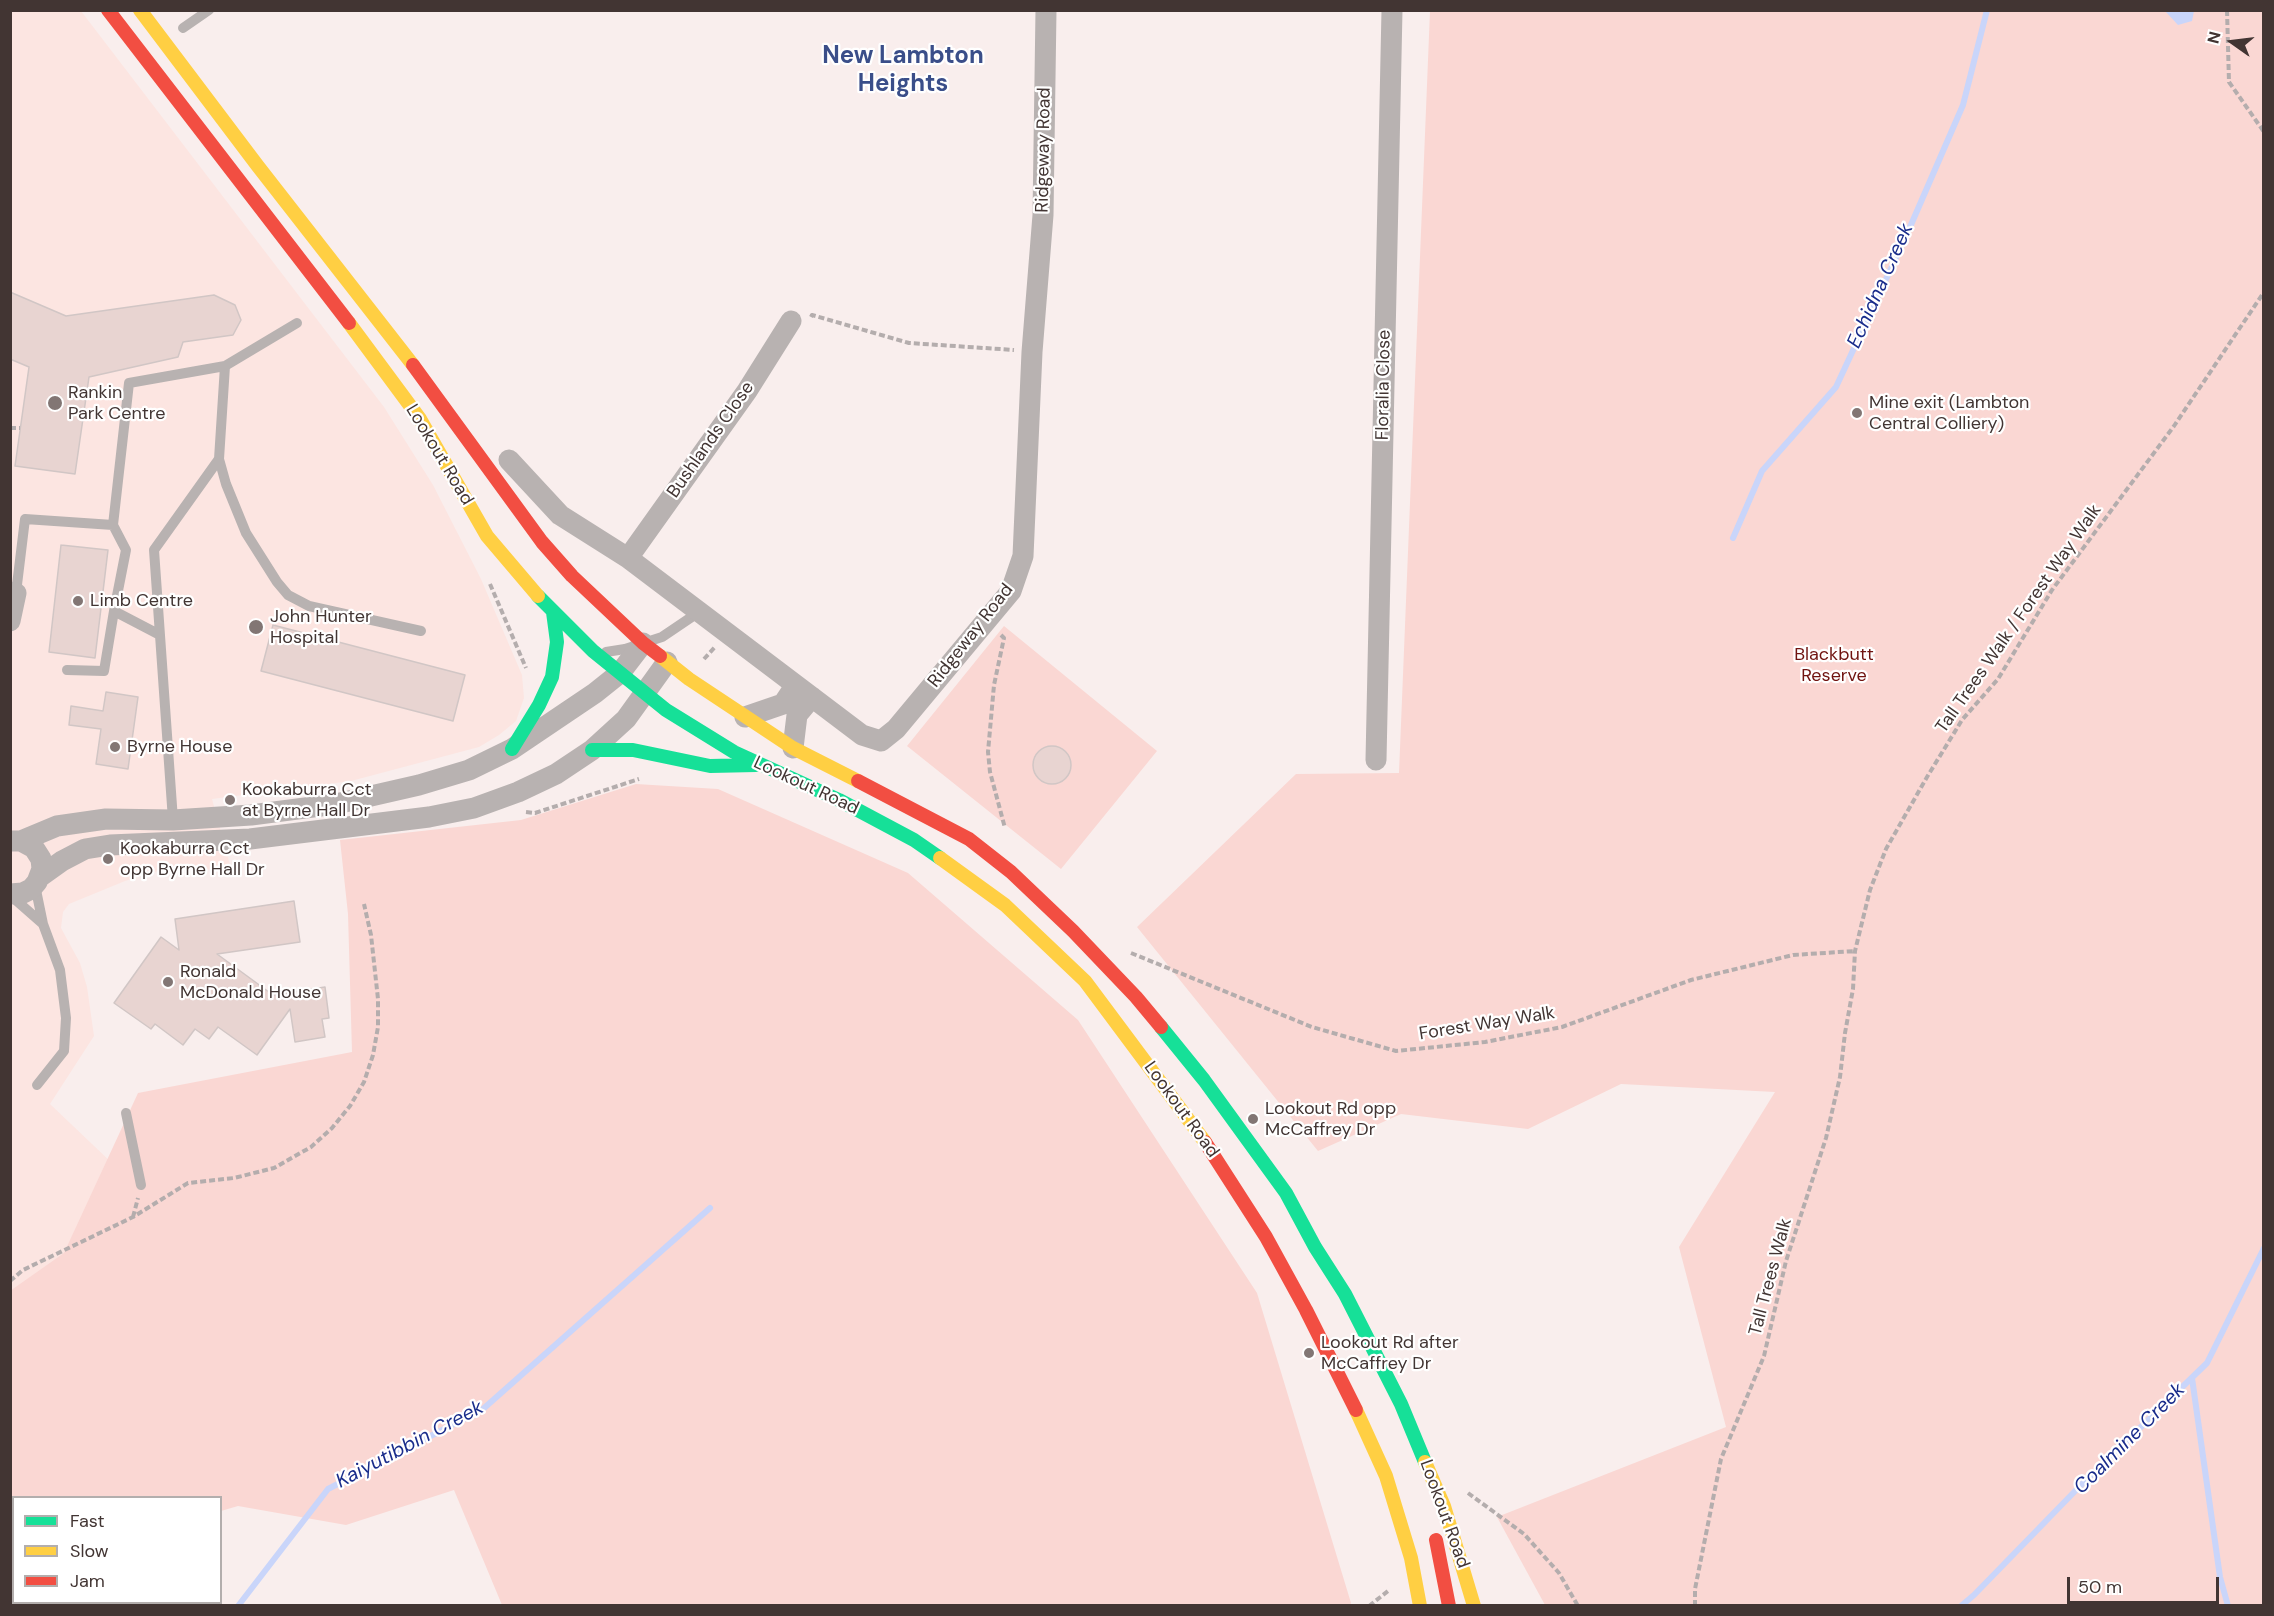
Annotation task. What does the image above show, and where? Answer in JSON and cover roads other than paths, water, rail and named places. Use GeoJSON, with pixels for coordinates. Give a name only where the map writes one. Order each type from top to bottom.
{"type":"FeatureCollection","features":[{"type":"Feature","properties":{"kind":"highway","name":"Lookout Road"},"geometry":{"type":"LineString","coordinates":[[108,10],[375,356],[420,419],[488,536],[518,574],[553,612],[593,651],[666,710],[734,752],[839,800],[914,840],[1005,905],[1085,981],[1215,1155],[1266,1237],[1306,1310],[1369,1435],[1386,1476],[1408,1548],[1420,1605]]}},
{"type":"Feature","properties":{"kind":"highway","name":"Lookout Road"},"geometry":{"type":"LineString","coordinates":[[140,10],[406,356],[542,542],[572,576],[667,662],[745,717],[793,748],[969,839],[1011,872],[1066,923],[1136,997],[1204,1080],[1286,1193],[1315,1247],[1345,1294],[1401,1404],[1447,1515],[1474,1605]]}},
{"type":"Feature","properties":{"kind":"highway"},"geometry":{"type":"LineString","coordinates":[[512,749],[539,705],[552,677],[557,642],[553,612]]}},
{"type":"Feature","properties":{"kind":"highway"},"geometry":{"type":"LineString","coordinates":[[592,750],[633,750],[710,766],[761,765]]}},
{"type":"Feature","properties":{"kind":"highway"},"geometry":{"type":"LineString","coordinates":[[1416,1441],[1449,1605]]}},
{"type":"Feature","properties":{"kind":"street","name":"Ridgeway Road"},"geometry":{"type":"LineString","coordinates":[[509,460],[560,515],[628,558],[862,735],[881,741],[896,729],[1011,591],[1023,556],[1032,352],[1043,215],[1046,10]]}},
{"type":"Feature","properties":{"kind":"street","name":"Floralia Close"},"geometry":{"type":"LineString","coordinates":[[1376,760],[1392,10]]}},
{"type":"Feature","properties":{"kind":"street","name":"Bushlands Close"},"geometry":{"type":"LineString","coordinates":[[628,558],[747,391],[799,323]]}},
{"type":"Feature","properties":{"kind":"street"},"geometry":{"type":"LineString","coordinates":[[10,621],[13,592]]}},
{"type":"Feature","properties":{"kind":"street"},"geometry":{"type":"LineString","coordinates":[[16,841],[57,826],[106,819],[173,820],[250,815],[336,804],[469,770],[512,749],[595,693],[620,674],[644,643]]}},
{"type":"Feature","properties":{"kind":"street"},"geometry":{"type":"LineString","coordinates":[[10,894],[23,893],[62,861],[85,849],[110,845],[250,839],[429,817],[474,808],[518,792],[556,774],[592,750],[626,719],[667,662]]}},
{"type":"Feature","properties":{"kind":"street"},"geometry":{"type":"LineString","coordinates":[[745,717],[783,704],[803,691]]}},
{"type":"Feature","properties":{"kind":"street","name":"Lookout Road"},"geometry":{"type":"LineString","coordinates":[[793,748],[803,691]]}},
{"type":"Feature","properties":{"kind":"street"},"geometry":{"type":"LineString","coordinates":[[16,841],[34,848],[39,855],[42,864],[38,880]]}},
{"type":"Feature","properties":{"kind":"lane"},"geometry":{"type":"LineString","coordinates":[[183,28],[209,10]]}},
{"type":"Feature","properties":{"kind":"lane"},"geometry":{"type":"LineString","coordinates":[[67,670],[104,671],[126,550],[113,525],[129,383],[225,366],[297,323]]}},
{"type":"Feature","properties":{"kind":"lane"},"geometry":{"type":"LineString","coordinates":[[225,366],[219,459],[226,484],[246,533],[277,582],[288,595],[314,608],[421,631]]}},
{"type":"Feature","properties":{"kind":"lane"},"geometry":{"type":"LineString","coordinates":[[173,820],[154,550],[219,459]]}},
{"type":"Feature","properties":{"kind":"lane"},"geometry":{"type":"LineString","coordinates":[[13,592],[25,519],[113,525]]}},
{"type":"Feature","properties":{"kind":"lane"},"geometry":{"type":"LineString","coordinates":[[114,611],[160,635]]}},
{"type":"Feature","properties":{"kind":"lane"},"geometry":{"type":"LineString","coordinates":[[593,651],[611,652],[662,637],[699,612]]}},
{"type":"Feature","properties":{"kind":"lane"},"geometry":{"type":"LineString","coordinates":[[37,1085],[64,1051],[66,1035],[65,1002],[60,970],[44,924],[38,880]]}},
{"type":"Feature","properties":{"kind":"lane"},"geometry":{"type":"LineString","coordinates":[[10,894],[44,924]]}},
{"type":"Feature","properties":{"kind":"lane"},"geometry":{"type":"LineString","coordinates":[[126,1113],[141,1185]]}},
{"type":"Feature","properties":{"kind":"water"},"geometry":{"type":"Polygon","coordinates":[[[2165,11],[2194,11],[2192,21],[2178,25],[2165,11]]]}},
{"type":"Feature","properties":{"kind":"waterway","name":"Echidna Creek"},"geometry":{"type":"LineString","coordinates":[[1733,538],[1762,471],[1836,387],[1907,234],[1963,105],[1987,10]]}},
{"type":"Feature","properties":{"kind":"waterway","name":"Kaiyutibbin Creek"},"geometry":{"type":"LineString","coordinates":[[238,1606],[328,1489],[483,1409],[710,1208]]}},
{"type":"Feature","properties":{"kind":"waterway","name":"Coalmine Creek"},"geometry":{"type":"LineString","coordinates":[[1961,1606],[2207,1363],[2264,1248]]}},
{"type":"Feature","properties":{"kind":"waterway"},"geometry":{"type":"LineString","coordinates":[[2192,1378],[2220,1577],[2228,1606]]}},
{"type":"Feature","properties":{"kind":"place","name":"Rankin Park Centre"},"geometry":{"type":"Point","coordinates":[55,403]}},
{"type":"Feature","properties":{"kind":"place","name":"Mine exit (Lambton Central Colliery)"},"geometry":{"type":"Point","coordinates":[1857,413]}},
{"type":"Feature","properties":{"kind":"place","name":"Limb Centre"},"geometry":{"type":"Point","coordinates":[78,601]}},
{"type":"Feature","properties":{"kind":"place","name":"John Hunter Hospital"},"geometry":{"type":"Point","coordinates":[256,627]}},
{"type":"Feature","properties":{"kind":"place","name":"Byrne House"},"geometry":{"type":"Point","coordinates":[115,747]}},
{"type":"Feature","properties":{"kind":"place","name":"Kookaburra Cct at Byrne Hall Dr"},"geometry":{"type":"Point","coordinates":[230,800]}},
{"type":"Feature","properties":{"kind":"place","name":"Kookaburra Cct opp Byrne Hall Dr"},"geometry":{"type":"Point","coordinates":[108,859]}},
{"type":"Feature","properties":{"kind":"place","name":"Ronald McDonald House"},"geometry":{"type":"Point","coordinates":[168,982]}},
{"type":"Feature","properties":{"kind":"place","name":"Lookout Rd opp McCaffrey Dr"},"geometry":{"type":"Point","coordinates":[1253,1119]}},
{"type":"Feature","properties":{"kind":"place","name":"Lookout Rd after McCaffrey Dr"},"geometry":{"type":"Point","coordinates":[1309,1353]}},
{"type":"Feature","properties":{"kind":"district","name":"New Lambton Heights"},"geometry":{"type":"Point","coordinates":[903,71]}},
{"type":"Feature","properties":{"kind":"park label","name":"Blackbutt Reserve"},"geometry":{"type":"Point","coordinates":[1834,665]}}]}
